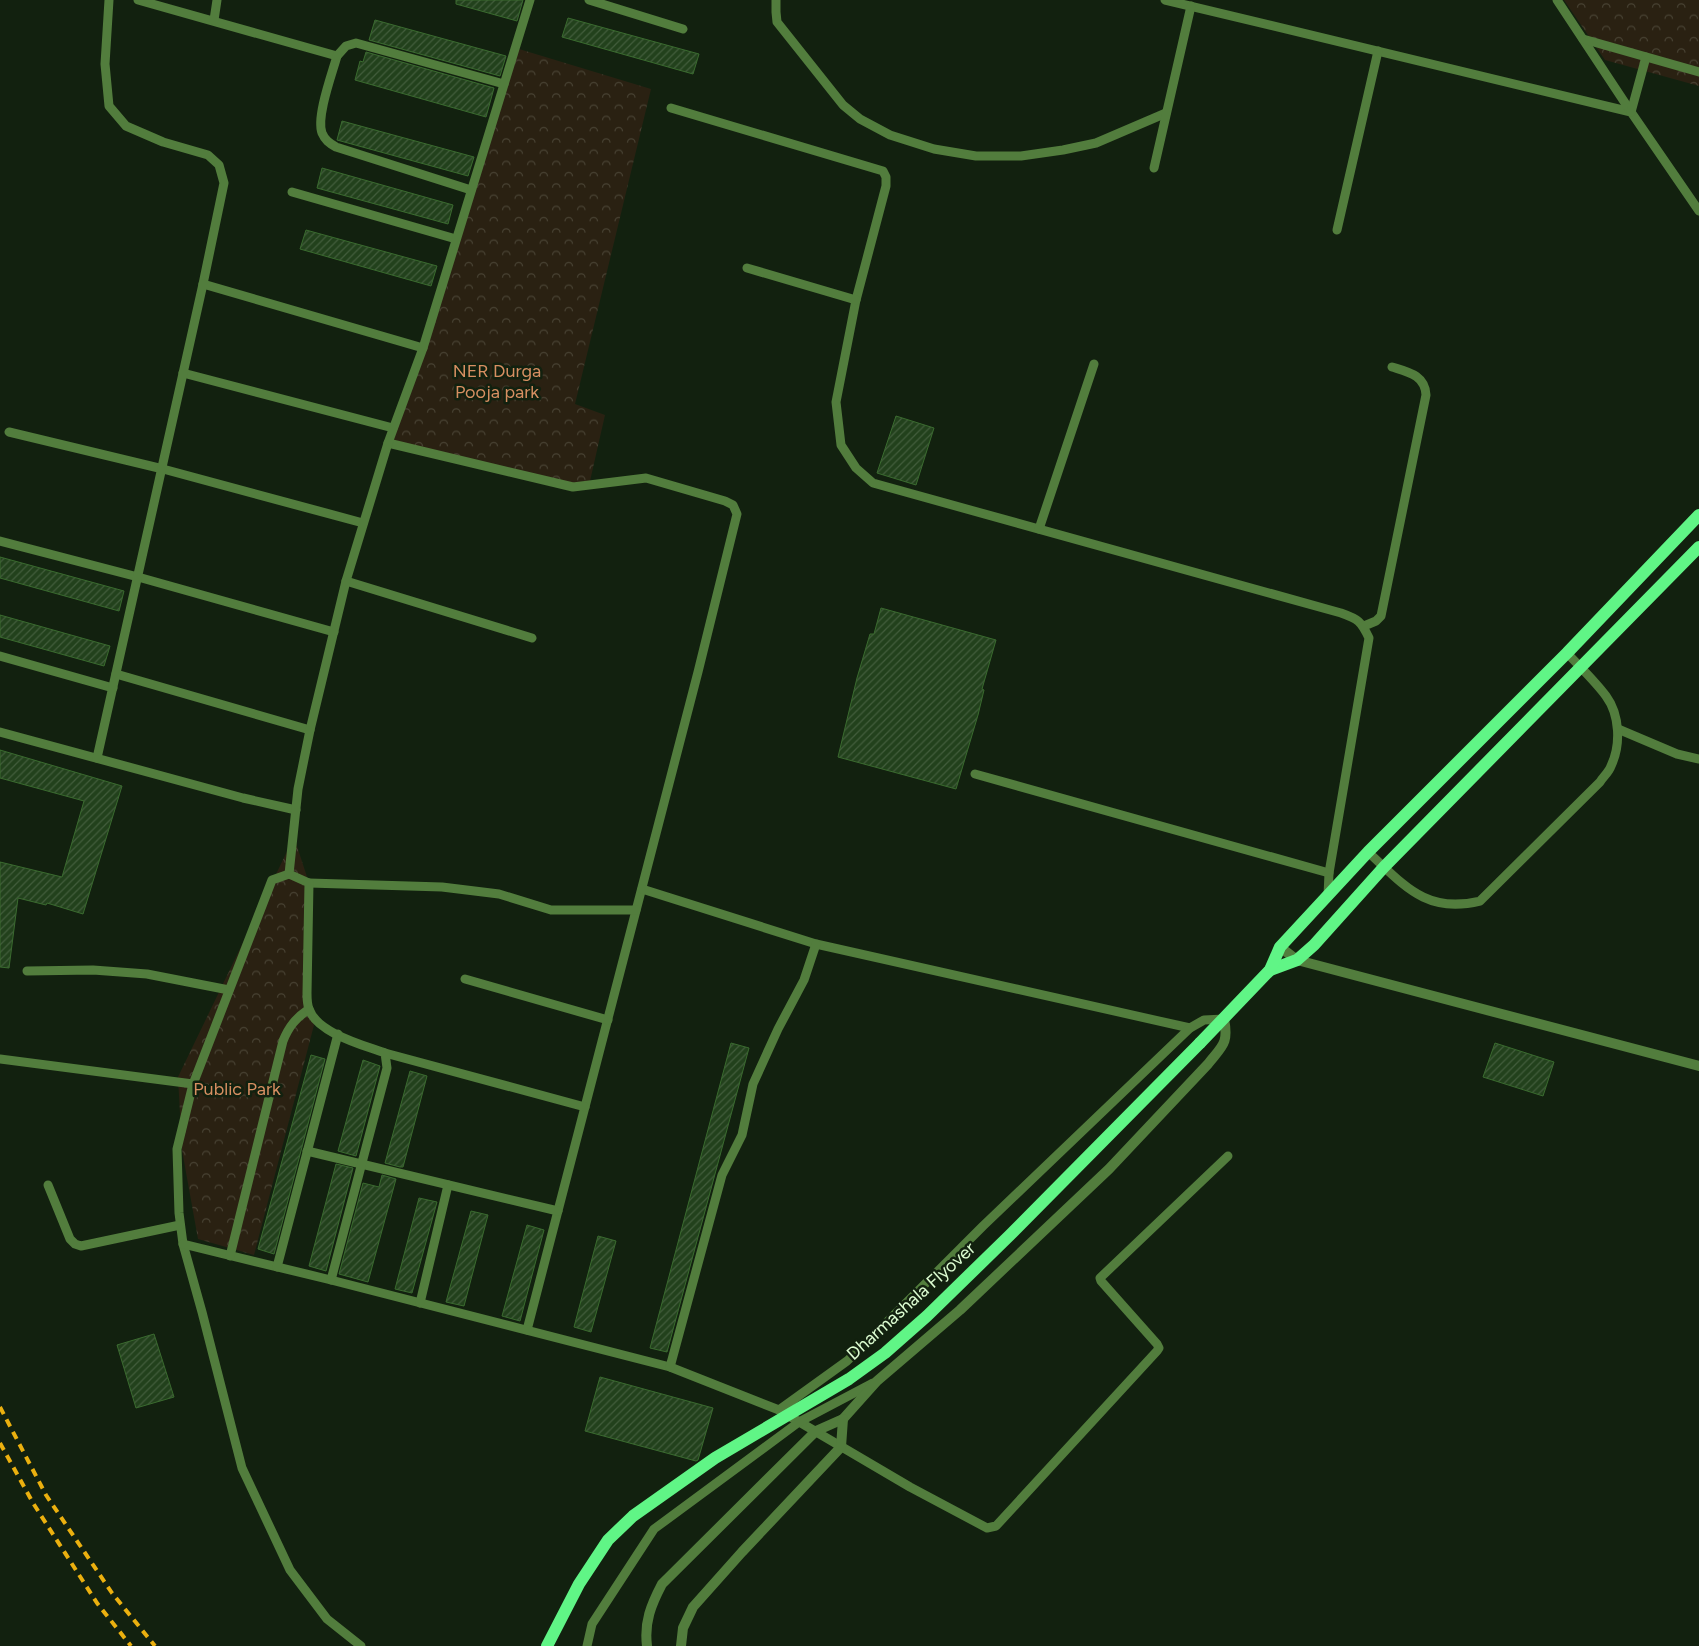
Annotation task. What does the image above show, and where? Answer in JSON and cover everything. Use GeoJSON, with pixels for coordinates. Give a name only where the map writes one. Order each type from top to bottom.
{"type":"FeatureCollection","features":[{"type":"Feature","properties":{"kind":"main road"},"geometry":{"type":"LineString","coordinates":[[1270,970],[1280,947],[1368,852],[1567,653],[1699,515]]}},
{"type":"Feature","properties":{"kind":"main road"},"geometry":{"type":"LineString","coordinates":[[1270,970],[1297,960],[1314,945],[1384,867],[1699,547]]}},
{"type":"Feature","properties":{"kind":"main road","name":"Dharmashala Flyover"},"geometry":{"type":"LineString","coordinates":[[547,1646],[579,1584],[603,1547],[633,1516],[715,1458],[849,1379],[885,1353],[927,1316],[1010,1236],[1270,970]]}},
{"type":"Feature","properties":{"kind":"street"},"geometry":{"type":"LineString","coordinates":[[1280,947],[1297,960],[1699,1066]]}},
{"type":"Feature","properties":{"kind":"street"},"geometry":{"type":"LineString","coordinates":[[647,1646],[646,1635],[650,1609],[662,1584],[816,1431],[842,1419],[877,1381],[960,1310],[1109,1169],[1208,1064],[1222,1046],[1226,1040],[1224,1019]]}},
{"type":"Feature","properties":{"kind":"street"},"geometry":{"type":"LineString","coordinates":[[681,1646],[684,1628],[693,1607],[742,1552],[842,1447],[842,1419]]}},
{"type":"Feature","properties":{"kind":"lane"},"geometry":{"type":"LineString","coordinates":[[97,758],[163,469],[224,183],[219,165],[208,155],[163,142],[126,126],[109,106],[105,64],[109,0]]}},
{"type":"Feature","properties":{"kind":"lane"},"geometry":{"type":"LineString","coordinates":[[138,0],[337,56]]}},
{"type":"Feature","properties":{"kind":"lane"},"geometry":{"type":"LineString","coordinates":[[214,20],[217,0]]}},
{"type":"Feature","properties":{"kind":"lane"},"geometry":{"type":"LineString","coordinates":[[290,874],[298,789],[310,730],[346,581],[388,444],[423,348],[530,0]]}},
{"type":"Feature","properties":{"kind":"lane"},"geometry":{"type":"LineString","coordinates":[[589,0],[683,29]]}},
{"type":"Feature","properties":{"kind":"lane"},"geometry":{"type":"LineString","coordinates":[[776,0],[778,22],[843,105],[860,119],[890,134],[934,149],[985,156],[1021,156],[1063,150],[1096,143],[1166,113]]}},
{"type":"Feature","properties":{"kind":"lane"},"geometry":{"type":"LineString","coordinates":[[1164,0],[1631,112]]}},
{"type":"Feature","properties":{"kind":"lane"},"geometry":{"type":"LineString","coordinates":[[1556,0],[1699,211]]}},
{"type":"Feature","properties":{"kind":"lane"},"geometry":{"type":"LineString","coordinates":[[1154,168],[1191,6]]}},
{"type":"Feature","properties":{"kind":"lane"},"geometry":{"type":"LineString","coordinates":[[1583,40],[1699,72]]}},
{"type":"Feature","properties":{"kind":"lane"},"geometry":{"type":"LineString","coordinates":[[471,190],[336,147],[327,141],[322,132],[320,120],[337,56],[346,46],[356,43],[504,84]]}},
{"type":"Feature","properties":{"kind":"lane"},"geometry":{"type":"LineString","coordinates":[[1337,230],[1378,51]]}},
{"type":"Feature","properties":{"kind":"lane"},"geometry":{"type":"LineString","coordinates":[[1631,112],[1646,57]]}},
{"type":"Feature","properties":{"kind":"lane"},"geometry":{"type":"LineString","coordinates":[[671,108],[883,172],[886,177],[886,186],[856,300],[836,402],[841,445],[856,468],[873,483],[1340,613],[1357,619],[1364,626],[1369,638],[1330,873],[1328,896]]}},
{"type":"Feature","properties":{"kind":"lane"},"geometry":{"type":"LineString","coordinates":[[292,192],[456,239]]}},
{"type":"Feature","properties":{"kind":"lane"},"geometry":{"type":"LineString","coordinates":[[747,268],[856,300]]}},
{"type":"Feature","properties":{"kind":"lane"},"geometry":{"type":"LineString","coordinates":[[203,284],[423,348]]}},
{"type":"Feature","properties":{"kind":"lane"},"geometry":{"type":"LineString","coordinates":[[1039,529],[1094,364]]}},
{"type":"Feature","properties":{"kind":"lane"},"geometry":{"type":"LineString","coordinates":[[1364,626],[1376,621],[1381,616],[1426,395],[1426,387],[1421,379],[1392,368]]}},
{"type":"Feature","properties":{"kind":"lane"},"geometry":{"type":"LineString","coordinates":[[183,373],[394,428]]}},
{"type":"Feature","properties":{"kind":"lane"},"geometry":{"type":"LineString","coordinates":[[9,432],[163,469],[363,523]]}},
{"type":"Feature","properties":{"kind":"lane"},"geometry":{"type":"LineString","coordinates":[[388,444],[572,487],[646,478],[725,501],[733,505],[737,514],[527,1330]]}},
{"type":"Feature","properties":{"kind":"lane"},"geometry":{"type":"LineString","coordinates":[[0,542],[138,577],[334,632]]}},
{"type":"Feature","properties":{"kind":"lane"},"geometry":{"type":"LineString","coordinates":[[346,581],[532,638]]}},
{"type":"Feature","properties":{"kind":"lane"},"geometry":{"type":"LineString","coordinates":[[1368,852],[1417,894],[1431,902],[1446,905],[1463,905],[1480,901],[1600,782],[1611,767],[1617,749],[1618,729],[1614,711],[1607,697],[1567,653]]}},
{"type":"Feature","properties":{"kind":"lane"},"geometry":{"type":"LineString","coordinates":[[0,656],[113,688]]}},
{"type":"Feature","properties":{"kind":"lane"},"geometry":{"type":"LineString","coordinates":[[116,674],[310,730]]}},
{"type":"Feature","properties":{"kind":"lane"},"geometry":{"type":"LineString","coordinates":[[1618,729],[1677,754],[1699,759]]}},
{"type":"Feature","properties":{"kind":"lane"},"geometry":{"type":"LineString","coordinates":[[0,732],[243,798],[296,810]]}},
{"type":"Feature","properties":{"kind":"lane"},"geometry":{"type":"LineString","coordinates":[[975,774],[1330,873]]}},
{"type":"Feature","properties":{"kind":"lane"},"geometry":{"type":"LineString","coordinates":[[361,1646],[327,1619],[290,1570],[242,1468],[202,1312],[182,1244],[177,1149],[192,1084],[272,880],[290,874],[310,883],[442,887],[499,894],[551,910],[636,910]]}},
{"type":"Feature","properties":{"kind":"lane"},"geometry":{"type":"LineString","coordinates":[[310,883],[307,993],[309,1009],[318,1024],[353,1042],[385,1053],[585,1107]]}},
{"type":"Feature","properties":{"kind":"lane"},"geometry":{"type":"LineString","coordinates":[[642,889],[816,944],[1190,1028]]}},
{"type":"Feature","properties":{"kind":"lane"},"geometry":{"type":"LineString","coordinates":[[670,1367],[722,1175],[742,1135],[753,1084],[778,1029],[804,980],[816,944]]}},
{"type":"Feature","properties":{"kind":"lane"},"geometry":{"type":"LineString","coordinates":[[27,971],[94,970],[147,974],[229,990]]}},
{"type":"Feature","properties":{"kind":"lane"},"geometry":{"type":"LineString","coordinates":[[465,980],[608,1020]]}},
{"type":"Feature","properties":{"kind":"lane"},"geometry":{"type":"LineString","coordinates":[[230,1256],[283,1040],[296,1018],[309,1009]]}},
{"type":"Feature","properties":{"kind":"lane"},"geometry":{"type":"LineString","coordinates":[[779,1410],[862,1348],[983,1226],[1190,1028],[1204,1020],[1224,1019]]}},
{"type":"Feature","properties":{"kind":"lane"},"geometry":{"type":"LineString","coordinates":[[277,1267],[338,1034]]}},
{"type":"Feature","properties":{"kind":"lane"},"geometry":{"type":"LineString","coordinates":[[331,1280],[387,1068],[385,1053]]}},
{"type":"Feature","properties":{"kind":"lane"},"geometry":{"type":"LineString","coordinates":[[0,1059],[192,1084]]}},
{"type":"Feature","properties":{"kind":"lane"},"geometry":{"type":"LineString","coordinates":[[306,1151],[558,1211]]}},
{"type":"Feature","properties":{"kind":"lane"},"geometry":{"type":"LineString","coordinates":[[182,1244],[331,1280],[670,1367],[779,1410],[910,1487],[987,1528],[996,1526],[1159,1348],[1100,1278],[1228,1156]]}},
{"type":"Feature","properties":{"kind":"lane"},"geometry":{"type":"LineString","coordinates":[[48,1185],[70,1238],[75,1244],[81,1246],[180,1225]]}},
{"type":"Feature","properties":{"kind":"lane"},"geometry":{"type":"LineString","coordinates":[[420,1303],[448,1185]]}},
{"type":"Feature","properties":{"kind":"lane"},"geometry":{"type":"LineString","coordinates":[[587,1646],[592,1624],[654,1529],[799,1422],[877,1381]]}},
{"type":"Feature","properties":{"kind":"green space"},"geometry":{"type":"Polygon","coordinates":[[[1564,0],[1699,0],[1699,86],[1605,60],[1564,0]]]}},
{"type":"Feature","properties":{"kind":"green space","name":"NER Durga Pooja park"},"geometry":{"type":"Polygon","coordinates":[[[519,49],[651,89],[575,404],[605,415],[590,481],[573,487],[389,440],[519,49]]]}},
{"type":"Feature","properties":{"kind":"green space","name":"Public Park"},"geometry":{"type":"Polygon","coordinates":[[[294,837],[308,880],[303,993],[314,1025],[254,1255],[198,1239],[182,1150],[178,1077],[294,837]]]}},
{"type":"Feature","properties":{"kind":"building"},"geometry":{"type":"Polygon","coordinates":[[[456,0],[523,0],[517,21],[456,4],[456,0]]]}},
{"type":"Feature","properties":{"kind":"building"},"geometry":{"type":"Polygon","coordinates":[[[568,18],[699,54],[693,74],[562,37],[568,18]]]}},
{"type":"Feature","properties":{"kind":"building"},"geometry":{"type":"Polygon","coordinates":[[[375,20],[506,56],[500,76],[369,40],[375,20]]]}},
{"type":"Feature","properties":{"kind":"building"},"geometry":{"type":"Polygon","coordinates":[[[366,52],[494,88],[486,117],[355,80],[360,61],[363,62],[366,52]]]}},
{"type":"Feature","properties":{"kind":"building"},"geometry":{"type":"Polygon","coordinates":[[[342,121],[474,157],[468,176],[337,140],[342,121]]]}},
{"type":"Feature","properties":{"kind":"building"},"geometry":{"type":"Polygon","coordinates":[[[322,168],[453,205],[448,224],[317,188],[322,168]]]}},
{"type":"Feature","properties":{"kind":"building"},"geometry":{"type":"Polygon","coordinates":[[[306,230],[437,266],[431,286],[300,249],[306,230]]]}},
{"type":"Feature","properties":{"kind":"building"},"geometry":{"type":"Polygon","coordinates":[[[896,416],[934,428],[916,485],[877,473],[896,416]]]}},
{"type":"Feature","properties":{"kind":"building"},"geometry":{"type":"Polygon","coordinates":[[[0,557],[124,591],[119,611],[0,578],[0,557]]]}},
{"type":"Feature","properties":{"kind":"building"},"geometry":{"type":"Polygon","coordinates":[[[881,608],[996,640],[982,689],[984,690],[978,715],[956,789],[838,757],[857,678],[870,634],[874,634],[881,608]]]}},
{"type":"Feature","properties":{"kind":"building"},"geometry":{"type":"Polygon","coordinates":[[[0,615],[110,646],[104,666],[0,637],[0,615]]]}},
{"type":"Feature","properties":{"kind":"building"},"geometry":{"type":"Polygon","coordinates":[[[0,750],[122,786],[83,914],[47,903],[46,905],[18,898],[9,968],[0,967],[0,862],[62,877],[84,801],[0,778],[0,750]]]}},
{"type":"Feature","properties":{"kind":"building"},"geometry":{"type":"Polygon","coordinates":[[[731,1043],[749,1048],[667,1352],[650,1348],[731,1043]]]}},
{"type":"Feature","properties":{"kind":"building"},"geometry":{"type":"Polygon","coordinates":[[[1495,1043],[1554,1062],[1543,1096],[1483,1077],[1495,1043]]]}},
{"type":"Feature","properties":{"kind":"building"},"geometry":{"type":"Polygon","coordinates":[[[311,1055],[325,1059],[274,1254],[258,1249],[311,1055]]]}},
{"type":"Feature","properties":{"kind":"building"},"geometry":{"type":"Polygon","coordinates":[[[363,1060],[380,1066],[356,1156],[338,1151],[363,1060]]]}},
{"type":"Feature","properties":{"kind":"building"},"geometry":{"type":"Polygon","coordinates":[[[410,1071],[427,1076],[403,1167],[400,1167],[385,1163],[410,1071]]]}},
{"type":"Feature","properties":{"kind":"building"},"geometry":{"type":"Polygon","coordinates":[[[336,1164],[353,1168],[326,1271],[309,1266],[336,1164]]]}},
{"type":"Feature","properties":{"kind":"building"},"geometry":{"type":"Polygon","coordinates":[[[382,1175],[396,1179],[368,1282],[339,1274],[363,1183],[379,1187],[382,1175]]]}},
{"type":"Feature","properties":{"kind":"building"},"geometry":{"type":"Polygon","coordinates":[[[419,1198],[437,1202],[412,1293],[395,1289],[419,1198]]]}},
{"type":"Feature","properties":{"kind":"building"},"geometry":{"type":"Polygon","coordinates":[[[471,1211],[488,1215],[464,1306],[446,1302],[471,1211]]]}},
{"type":"Feature","properties":{"kind":"building"},"geometry":{"type":"Polygon","coordinates":[[[527,1225],[544,1230],[520,1321],[502,1316],[527,1225]]]}},
{"type":"Feature","properties":{"kind":"building"},"geometry":{"type":"Polygon","coordinates":[[[598,1236],[616,1241],[591,1332],[574,1327],[598,1236]]]}},
{"type":"Feature","properties":{"kind":"building"},"geometry":{"type":"Polygon","coordinates":[[[154,1334],[174,1397],[136,1408],[117,1345],[154,1334]]]}},
{"type":"Feature","properties":{"kind":"building"},"geometry":{"type":"Polygon","coordinates":[[[600,1377],[713,1408],[698,1460],[585,1431],[600,1377]]]}},
{"type":"Feature","properties":{"kind":"railway"},"geometry":{"type":"LineString","coordinates":[[0,1407],[46,1495],[112,1593],[155,1646]]}},
{"type":"Feature","properties":{"kind":"railway"},"geometry":{"type":"LineString","coordinates":[[0,1443],[33,1503],[97,1603],[131,1646]]}}]}
